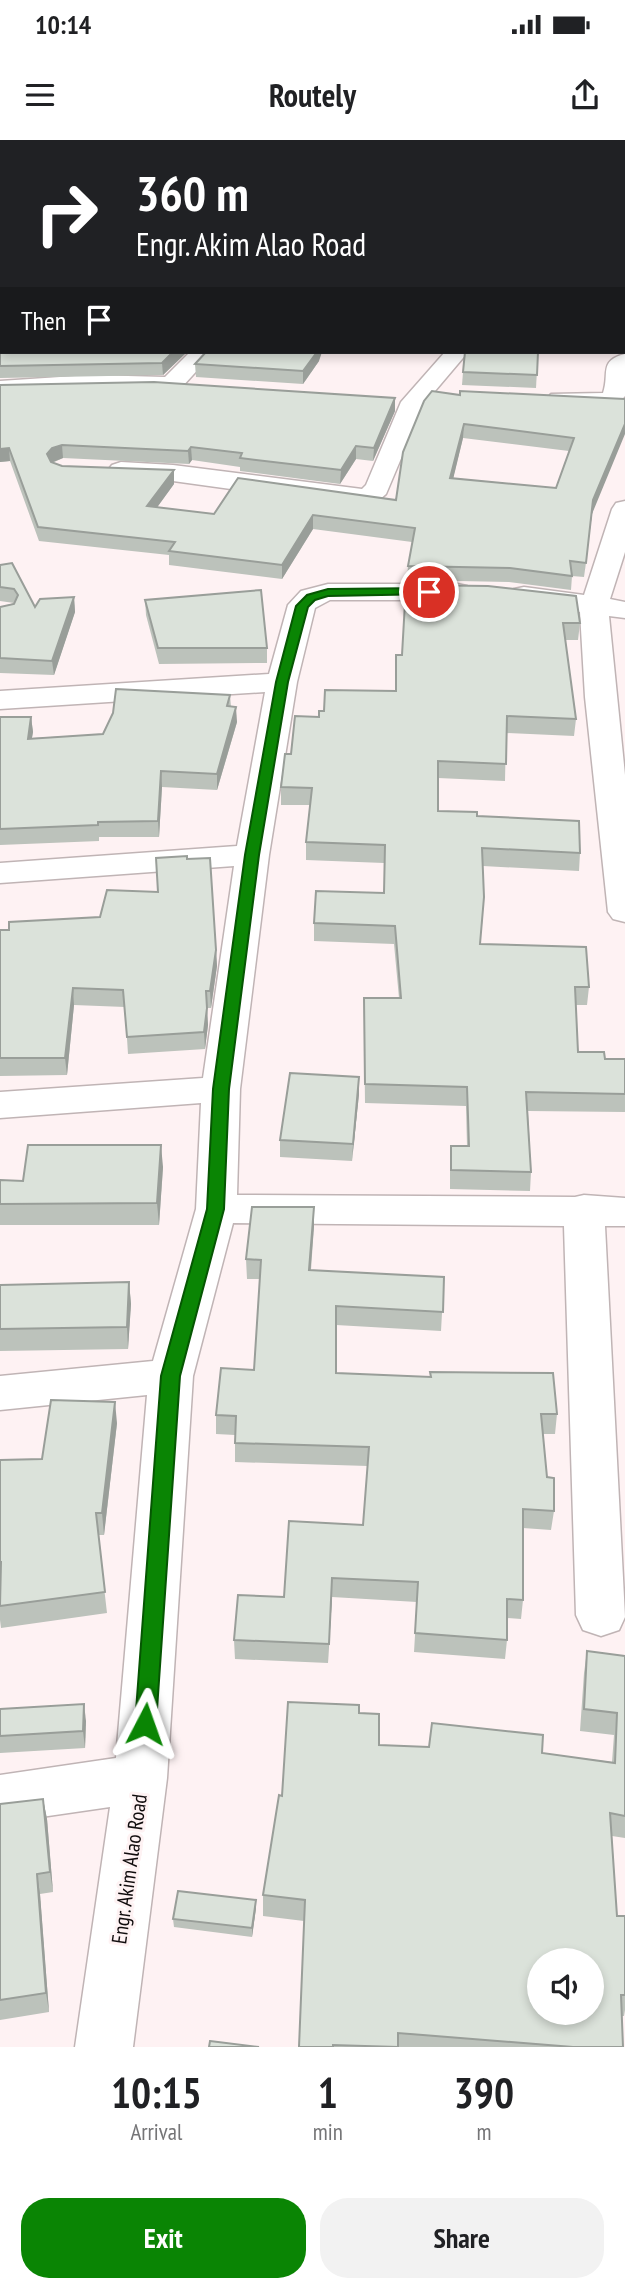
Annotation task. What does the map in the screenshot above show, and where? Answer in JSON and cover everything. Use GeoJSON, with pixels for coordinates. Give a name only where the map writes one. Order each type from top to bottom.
{"type":"FeatureCollection","features":[{"type":"Feature","properties":{"kind":"street"},"geometry":{"type":"LineString","coordinates":[[173,383],[201,354]]}},
{"type":"Feature","properties":{"kind":"street"},"geometry":{"type":"LineString","coordinates":[[99,470],[173,473],[341,496],[370,495],[377,489],[417,398],[455,354]]}},
{"type":"Feature","properties":{"kind":"street"},"geometry":{"type":"LineString","coordinates":[[537,398],[609,400],[616,392],[618,365],[625,361]]}},
{"type":"Feature","properties":{"kind":"street"},"geometry":{"type":"LineString","coordinates":[[0,388],[90,383],[199,385]]}},
{"type":"Feature","properties":{"kind":"street"},"geometry":{"type":"LineString","coordinates":[[386,400],[446,394]]}},
{"type":"Feature","properties":{"kind":"street"},"geometry":{"type":"LineString","coordinates":[[625,509],[600,698],[625,912]]}},
{"type":"Feature","properties":{"kind":"street","name":"Engr. Akim Alao Road"},"geometry":{"type":"LineString","coordinates":[[104,2047],[141,1778],[171,1376],[216,1209],[221,1089],[252,855],[282,682],[302,606],[311,597],[328,592],[480,592],[548,596],[610,609]]}},
{"type":"Feature","properties":{"kind":"street"},"geometry":{"type":"LineString","coordinates":[[0,699],[282,682]]}},
{"type":"Feature","properties":{"kind":"street"},"geometry":{"type":"LineString","coordinates":[[0,873],[252,855]]}},
{"type":"Feature","properties":{"kind":"street"},"geometry":{"type":"LineString","coordinates":[[0,1105],[221,1089]]}},
{"type":"Feature","properties":{"kind":"street"},"geometry":{"type":"LineString","coordinates":[[216,1209],[604,1210],[601,1615]]}},
{"type":"Feature","properties":{"kind":"street"},"geometry":{"type":"LineString","coordinates":[[0,1393],[171,1376]]}},
{"type":"Feature","properties":{"kind":"street"},"geometry":{"type":"LineString","coordinates":[[0,1799],[141,1778]]}},
{"type":"Feature","properties":{"kind":"building"},"geometry":{"type":"Polygon","coordinates":[[[0,354],[171,354],[162,363],[0,366],[0,354]]]}},
{"type":"Feature","properties":{"kind":"building"},"geometry":{"type":"Polygon","coordinates":[[[204,354],[316,354],[303,371],[195,364],[204,354]]]}},
{"type":"Feature","properties":{"kind":"building"},"geometry":{"type":"Polygon","coordinates":[[[465,354],[538,354],[537,375],[463,372],[465,354]]]}},
{"type":"Feature","properties":{"kind":"building"},"geometry":{"type":"Polygon","coordinates":[[[154,382],[395,398],[374,448],[356,446],[341,470],[240,458],[242,453],[191,447],[188,451],[62,445],[52,448],[47,454],[51,462],[62,466],[174,470],[147,506],[214,514],[238,478],[396,500],[403,452],[424,401],[432,391],[460,395],[460,391],[625,399],[625,424],[593,500],[586,563],[570,561],[572,576],[510,568],[408,566],[415,528],[313,515],[282,565],[169,551],[175,542],[38,527],[9,448],[0,449],[0,385],[154,382]],[[464,424],[450,478],[556,488],[574,438],[464,424]]]}},
{"type":"Feature","properties":{"kind":"building"},"geometry":{"type":"Polygon","coordinates":[[[12,563],[35,607],[40,599],[74,597],[52,661],[0,658],[0,607],[14,604],[18,595],[14,589],[0,587],[0,565],[12,563]]]}},
{"type":"Feature","properties":{"kind":"building"},"geometry":{"type":"Polygon","coordinates":[[[406,585],[488,586],[576,596],[580,623],[563,623],[576,719],[507,716],[506,764],[438,761],[438,811],[477,812],[477,816],[579,821],[580,853],[482,848],[484,897],[480,944],[586,947],[589,987],[575,987],[578,1052],[604,1052],[605,1059],[625,1059],[625,1094],[526,1092],[531,1172],[451,1170],[451,1146],[469,1146],[467,1087],[365,1084],[364,998],[401,998],[395,926],[314,923],[316,891],[384,893],[385,845],[306,842],[312,788],[281,787],[285,754],[291,754],[295,716],[319,717],[319,711],[324,711],[325,690],[396,691],[396,655],[402,655],[406,585]]]}},
{"type":"Feature","properties":{"kind":"building"},"geometry":{"type":"Polygon","coordinates":[[[261,590],[267,648],[158,648],[145,600],[261,590]]]}},
{"type":"Feature","properties":{"kind":"building"},"geometry":{"type":"Polygon","coordinates":[[[116,689],[230,695],[227,706],[236,707],[217,774],[161,771],[158,821],[0,829],[0,717],[31,717],[28,739],[103,734],[113,713],[116,689]]]}},
{"type":"Feature","properties":{"kind":"building"},"geometry":{"type":"Polygon","coordinates":[[[187,856],[187,859],[210,858],[216,950],[210,991],[206,991],[204,1032],[127,1037],[123,990],[73,988],[65,1058],[0,1058],[0,930],[9,930],[9,922],[100,917],[107,890],[158,892],[156,858],[187,856]]]}},
{"type":"Feature","properties":{"kind":"building"},"geometry":{"type":"Polygon","coordinates":[[[290,1073],[359,1077],[353,1144],[280,1140],[290,1073]]]}},
{"type":"Feature","properties":{"kind":"building"},"geometry":{"type":"Polygon","coordinates":[[[28,1145],[161,1145],[157,1203],[0,1204],[0,1180],[23,1181],[28,1145]]]}},
{"type":"Feature","properties":{"kind":"building"},"geometry":{"type":"Polygon","coordinates":[[[252,1207],[314,1207],[309,1270],[444,1277],[443,1312],[336,1306],[336,1373],[431,1377],[430,1372],[553,1373],[557,1414],[541,1414],[547,1477],[554,1478],[554,1511],[523,1509],[523,1600],[507,1599],[507,1640],[415,1633],[418,1582],[332,1578],[329,1644],[234,1640],[238,1595],[284,1597],[289,1521],[363,1525],[369,1447],[235,1443],[236,1416],[216,1415],[221,1368],[254,1370],[261,1260],[246,1259],[252,1207]]]}},
{"type":"Feature","properties":{"kind":"building"},"geometry":{"type":"Polygon","coordinates":[[[129,1282],[127,1327],[0,1329],[0,1285],[129,1282]]]}},
{"type":"Feature","properties":{"kind":"building"},"geometry":{"type":"Polygon","coordinates":[[[51,1400],[115,1402],[102,1513],[96,1513],[105,1592],[0,1606],[0,1460],[42,1459],[51,1400]]]}},
{"type":"Feature","properties":{"kind":"building"},"geometry":{"type":"Polygon","coordinates":[[[587,1651],[625,1656],[625,1816],[610,1813],[617,1916],[625,1916],[625,1995],[621,1995],[623,2047],[573,2047],[398,2033],[398,2047],[299,2047],[305,1900],[263,1895],[279,1795],[282,1796],[288,1702],[359,1705],[359,1713],[379,1714],[379,1745],[429,1747],[432,1723],[543,1735],[542,1753],[615,1763],[617,1713],[584,1709],[587,1651]]]}},
{"type":"Feature","properties":{"kind":"building"},"geometry":{"type":"Polygon","coordinates":[[[84,1704],[83,1731],[0,1736],[0,1709],[84,1704]]]}},
{"type":"Feature","properties":{"kind":"building"},"geometry":{"type":"Polygon","coordinates":[[[43,1799],[50,1872],[37,1874],[46,1993],[0,2000],[0,1804],[43,1799]]]}},
{"type":"Feature","properties":{"kind":"building"},"geometry":{"type":"Polygon","coordinates":[[[178,1891],[256,1900],[252,1928],[173,1919],[178,1891]]]}},
{"type":"Feature","properties":{"kind":"building"},"geometry":{"type":"Polygon","coordinates":[[[210,2041],[259,2047],[209,2047],[210,2041]]]}},
{"type":"Feature","properties":{"kind":"route"},"geometry":{"type":"LineString","coordinates":[[145,1724],[171,1376],[216,1209],[221,1089],[252,855],[282,682],[302,606],[311,597],[328,592],[429,592]]}}]}
